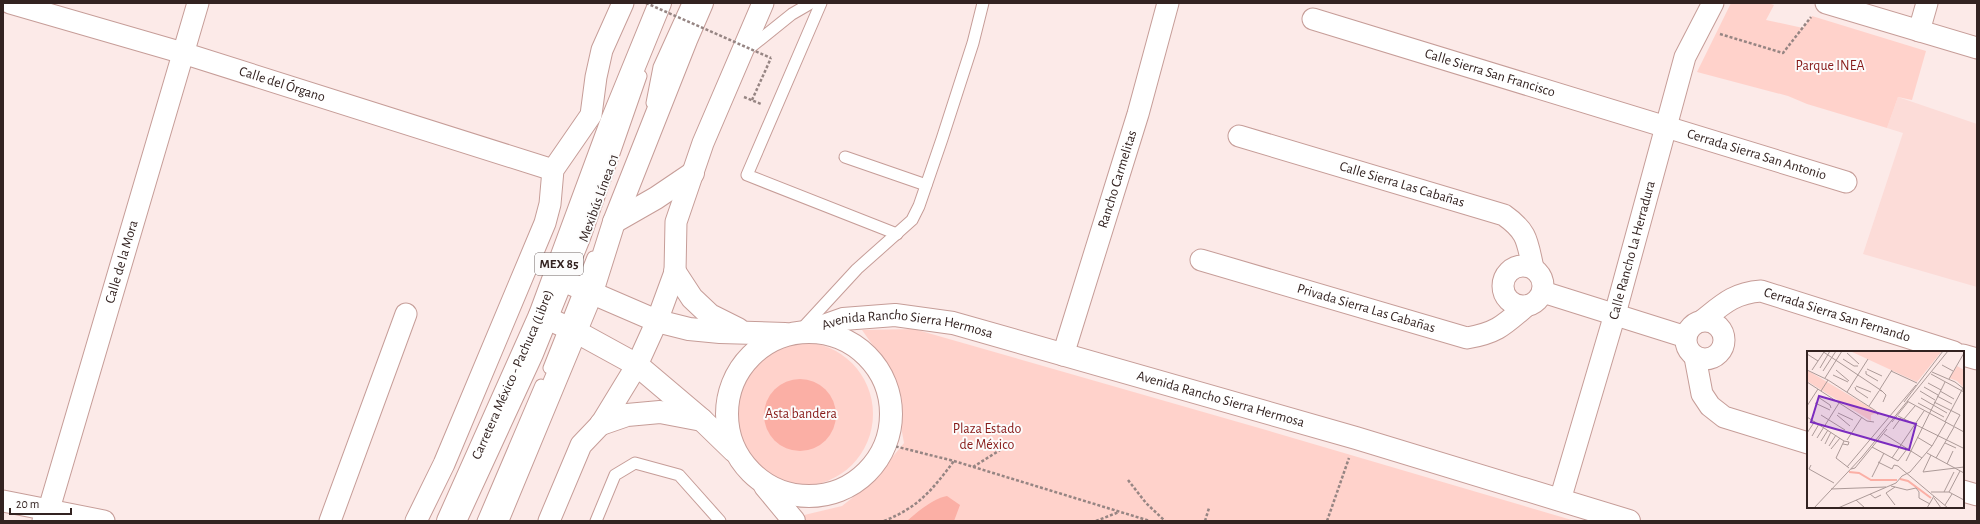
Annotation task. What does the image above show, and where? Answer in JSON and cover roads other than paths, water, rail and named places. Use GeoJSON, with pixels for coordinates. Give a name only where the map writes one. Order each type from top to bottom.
{"type":"FeatureCollection","features":[{"type":"Feature","properties":{"kind":"street","name":"Calle del Órgano"},"geometry":{"type":"LineString","coordinates":[[10,3],[37,7],[553,170]]}},
{"type":"Feature","properties":{"kind":"street","name":"Calle de la Mora"},"geometry":{"type":"LineString","coordinates":[[46,515],[198,3]]}},
{"type":"Feature","properties":{"kind":"street"},"geometry":{"type":"LineString","coordinates":[[416,521],[444,464],[545,223],[550,204],[553,170],[591,114],[596,77],[602,50],[623,3]]}},
{"type":"Feature","properties":{"kind":"street","name":"Carretera México - Pachuca (Libre)"},"geometry":{"type":"LineString","coordinates":[[497,521],[558,323],[573,285],[611,123],[660,3]]}},
{"type":"Feature","properties":{"kind":"street","name":"Carretera México - Pachuca (Libre)"},"geometry":{"type":"LineString","coordinates":[[448,521],[470,471],[558,323],[573,285],[614,222],[702,3]]}},
{"type":"Feature","properties":{"kind":"street"},"geometry":{"type":"LineString","coordinates":[[549,521],[581,445],[601,424],[637,365],[657,321],[675,272],[676,222],[703,143],[763,3]]}},
{"type":"Feature","properties":{"kind":"street","name":"Rancho Carmelitas"},"geometry":{"type":"LineString","coordinates":[[1063,355],[1138,114],[1168,3]]}},
{"type":"Feature","properties":{"kind":"street","name":"Calle Rancho La Herradura"},"geometry":{"type":"LineString","coordinates":[[1560,500],[1615,314],[1685,57],[1713,3]]}},
{"type":"Feature","properties":{"kind":"street"},"geometry":{"type":"LineString","coordinates":[[1919,31],[1927,3]]}},
{"type":"Feature","properties":{"kind":"street"},"geometry":{"type":"LineString","coordinates":[[1819,9],[1919,31],[1977,48]]}},
{"type":"Feature","properties":{"kind":"street","name":"Calle Sierra San Francisco"},"geometry":{"type":"LineString","coordinates":[[1312,19],[1666,128]]}},
{"type":"Feature","properties":{"kind":"street"},"geometry":{"type":"LineString","coordinates":[[591,114],[611,123]]}},
{"type":"Feature","properties":{"kind":"street","name":"Cerrada Sierra San Antonio"},"geometry":{"type":"LineString","coordinates":[[1666,128],[1846,182]]}},
{"type":"Feature","properties":{"kind":"street","name":"Calle Sierra Las Cabañas"},"geometry":{"type":"LineString","coordinates":[[1239,136],[1504,215],[1517,224],[1526,237],[1533,268]]}},
{"type":"Feature","properties":{"kind":"street"},"geometry":{"type":"LineString","coordinates":[[614,222],[656,198],[693,173]]}},
{"type":"Feature","properties":{"kind":"street","name":"Privada Sierra Las Cabañas"},"geometry":{"type":"LineString","coordinates":[[1201,260],[1467,338],[1487,334],[1501,328],[1525,307]]}},
{"type":"Feature","properties":{"kind":"street"},"geometry":{"type":"LineString","coordinates":[[529,261],[573,285]]}},
{"type":"Feature","properties":{"kind":"street"},"geometry":{"type":"LineString","coordinates":[[1524,266],[1533,268],[1542,278],[1543,292],[1536,302],[1525,307],[1515,305],[1507,300],[1503,292],[1503,282],[1507,273],[1515,268],[1524,266]]}},
{"type":"Feature","properties":{"kind":"street"},"geometry":{"type":"LineString","coordinates":[[675,272],[692,298],[710,315],[746,334]]}},
{"type":"Feature","properties":{"kind":"street","name":"Avenida Rancho Sierra Hermosa"},"geometry":{"type":"LineString","coordinates":[[573,285],[657,321],[688,329],[746,334],[798,333],[843,319],[895,315],[953,323],[1356,438],[1629,521]]}},
{"type":"Feature","properties":{"kind":"street"},"geometry":{"type":"LineString","coordinates":[[1543,292],[1686,337]]}},
{"type":"Feature","properties":{"kind":"street","name":"Cerrada Sierra San Fernando"},"geometry":{"type":"LineString","coordinates":[[1703,320],[1726,301],[1746,293],[1761,292],[1951,351]]}},
{"type":"Feature","properties":{"kind":"street"},"geometry":{"type":"LineString","coordinates":[[512,304],[558,323],[637,365],[702,420],[734,451],[744,466],[762,482],[794,521]]}},
{"type":"Feature","properties":{"kind":"street"},"geometry":{"type":"LineString","coordinates":[[330,521],[406,314]]}},
{"type":"Feature","properties":{"kind":"street"},"geometry":{"type":"LineString","coordinates":[[1695,357],[1704,359],[1713,357],[1720,352],[1724,344],[1724,334],[1720,327],[1712,321],[1703,320],[1691,326],[1686,337],[1688,348],[1695,357],[1702,394],[1710,406],[1724,417],[1807,443]]}},
{"type":"Feature","properties":{"kind":"street"},"geometry":{"type":"LineString","coordinates":[[734,451],[725,415],[733,380],[755,351],[798,333],[840,338],[867,355],[885,381],[891,412],[886,444],[870,469],[847,487],[818,496],[788,494],[762,482]]}},
{"type":"Feature","properties":{"kind":"street"},"geometry":{"type":"LineString","coordinates":[[1964,355],[1977,359]]}},
{"type":"Feature","properties":{"kind":"street"},"geometry":{"type":"LineString","coordinates":[[601,424],[627,414],[660,412],[702,420]]}},
{"type":"Feature","properties":{"kind":"street"},"geometry":{"type":"LineString","coordinates":[[444,464],[470,471]]}},
{"type":"Feature","properties":{"kind":"street"},"geometry":{"type":"LineString","coordinates":[[1964,491],[1977,495]]}},
{"type":"Feature","properties":{"kind":"street"},"geometry":{"type":"LineString","coordinates":[[3,501],[46,515],[104,521]]}},
{"type":"Feature","properties":{"kind":"lane","name":"Mexibús Línea 01"},"geometry":{"type":"LineString","coordinates":[[573,285],[652,40],[670,3]]}},
{"type":"Feature","properties":{"kind":"lane","name":"Mexibús Línea 01"},"geometry":{"type":"LineString","coordinates":[[573,285],[650,111],[659,67],[688,3]]}},
{"type":"Feature","properties":{"kind":"lane"},"geometry":{"type":"LineString","coordinates":[[740,57],[792,14],[811,3]]}},
{"type":"Feature","properties":{"kind":"lane"},"geometry":{"type":"LineString","coordinates":[[821,3],[747,175],[897,234]]}},
{"type":"Feature","properties":{"kind":"lane"},"geometry":{"type":"LineString","coordinates":[[798,333],[857,269],[912,220],[920,206],[973,43],[983,3]]}},
{"type":"Feature","properties":{"kind":"lane"},"geometry":{"type":"LineString","coordinates":[[845,157],[926,185]]}},
{"type":"Feature","properties":{"kind":"lane"},"geometry":{"type":"LineString","coordinates":[[461,521],[537,356],[558,323]]}},
{"type":"Feature","properties":{"kind":"lane"},"geometry":{"type":"LineString","coordinates":[[484,521],[558,323]]}},
{"type":"Feature","properties":{"kind":"lane"},"geometry":{"type":"LineString","coordinates":[[596,521],[615,475],[635,463],[679,476],[720,521]]}},
{"type":"Feature","properties":{"kind":"park label","name":"Parque INEA"},"geometry":{"type":"Point","coordinates":[1830,66]}},
{"type":"Feature","properties":{"kind":"park label","name":"Asta bandera"},"geometry":{"type":"Point","coordinates":[801,414]}},
{"type":"Feature","properties":{"kind":"park label","name":"Plaza Estado de México"},"geometry":{"type":"Point","coordinates":[987,438]}}]}
